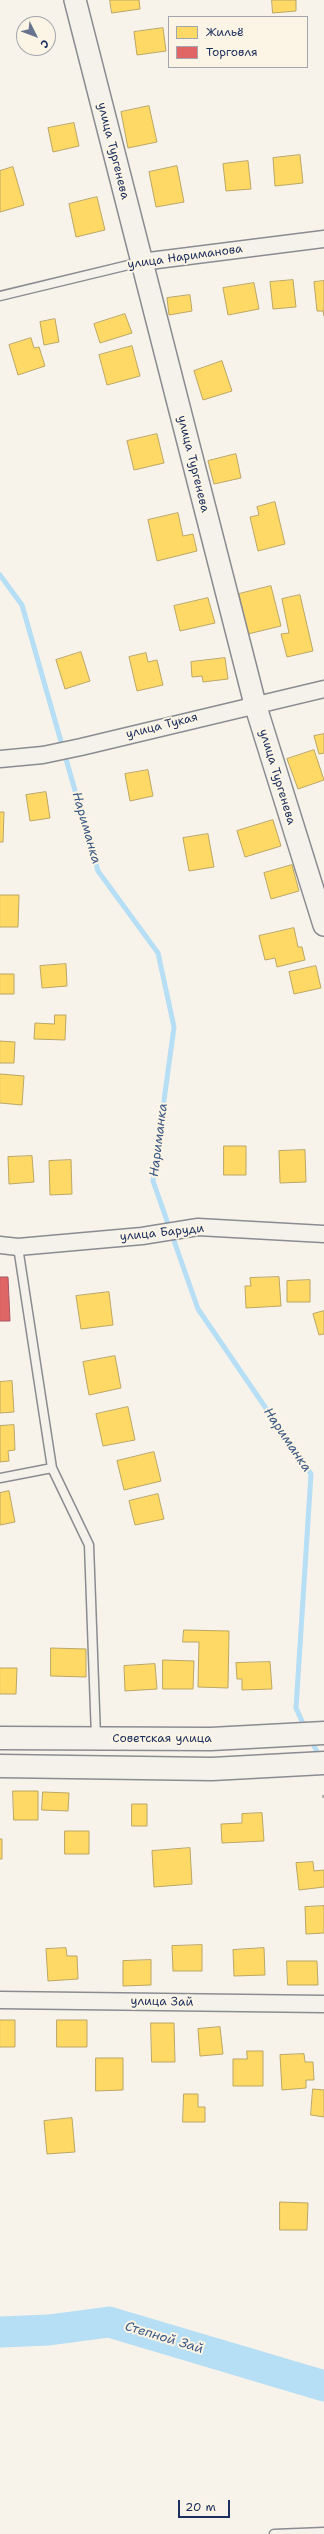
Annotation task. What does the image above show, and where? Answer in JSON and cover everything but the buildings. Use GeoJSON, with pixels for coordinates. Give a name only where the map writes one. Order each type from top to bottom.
{"type":"FeatureCollection","features":[{"type":"Feature","properties":{"kind":"main road","name":"Советская улица"},"geometry":{"type":"LineString","coordinates":[[0,1738],[211,1739],[324,1733]]}},
{"type":"Feature","properties":{"kind":"main road"},"geometry":{"type":"LineString","coordinates":[[0,1766],[212,1769],[324,1763]]}},
{"type":"Feature","properties":{"kind":"street","name":"улица Тургенева"},"geometry":{"type":"LineString","coordinates":[[75,0],[255,704],[324,925]]}},
{"type":"Feature","properties":{"kind":"street","name":"улица Нариманова"},"geometry":{"type":"LineString","coordinates":[[141,262],[324,239]]}},
{"type":"Feature","properties":{"kind":"street","name":"улица Тукая"},"geometry":{"type":"LineString","coordinates":[[0,759],[43,754],[80,747],[255,704],[324,689]]}},
{"type":"Feature","properties":{"kind":"street","name":"улица Баруди"},"geometry":{"type":"LineString","coordinates":[[0,1246],[18,1247],[142,1236],[198,1227],[324,1234]]}},
{"type":"Feature","properties":{"kind":"street","name":"улица Зай"},"geometry":{"type":"LineString","coordinates":[[0,2000],[324,2004]]}},
{"type":"Feature","properties":{"kind":"lane","name":"улица Нариманова"},"geometry":{"type":"LineString","coordinates":[[0,296],[141,262]]}},
{"type":"Feature","properties":{"kind":"lane"},"geometry":{"type":"LineString","coordinates":[[18,1247],[52,1468],[89,1545],[96,1739]]}},
{"type":"Feature","properties":{"kind":"lane"},"geometry":{"type":"LineString","coordinates":[[0,1478],[52,1468]]}},
{"type":"Feature","properties":{"kind":"lane"},"geometry":{"type":"LineString","coordinates":[[274,2534],[324,2532]]}},
{"type":"Feature","properties":{"kind":"path"},"geometry":{"type":"LineString","coordinates":[[323,1795],[324,1800]]}},
{"type":"Feature","properties":{"kind":"waterway","name":"Нариманка"},"geometry":{"type":"LineString","coordinates":[[0,575],[22,605],[98,871],[158,953],[174,1027],[153,1181],[198,1309],[311,1474],[296,1708],[305,1728]]}},
{"type":"Feature","properties":{"kind":"waterway","name":"Нариманка"},"geometry":{"type":"LineString","coordinates":[[310,1738],[320,1758]]}},
{"type":"Feature","properties":{"kind":"waterway","name":"Степной Зай"},"geometry":{"type":"LineString","coordinates":[[0,2332],[49,2330],[109,2322],[324,2386]]}}]}
